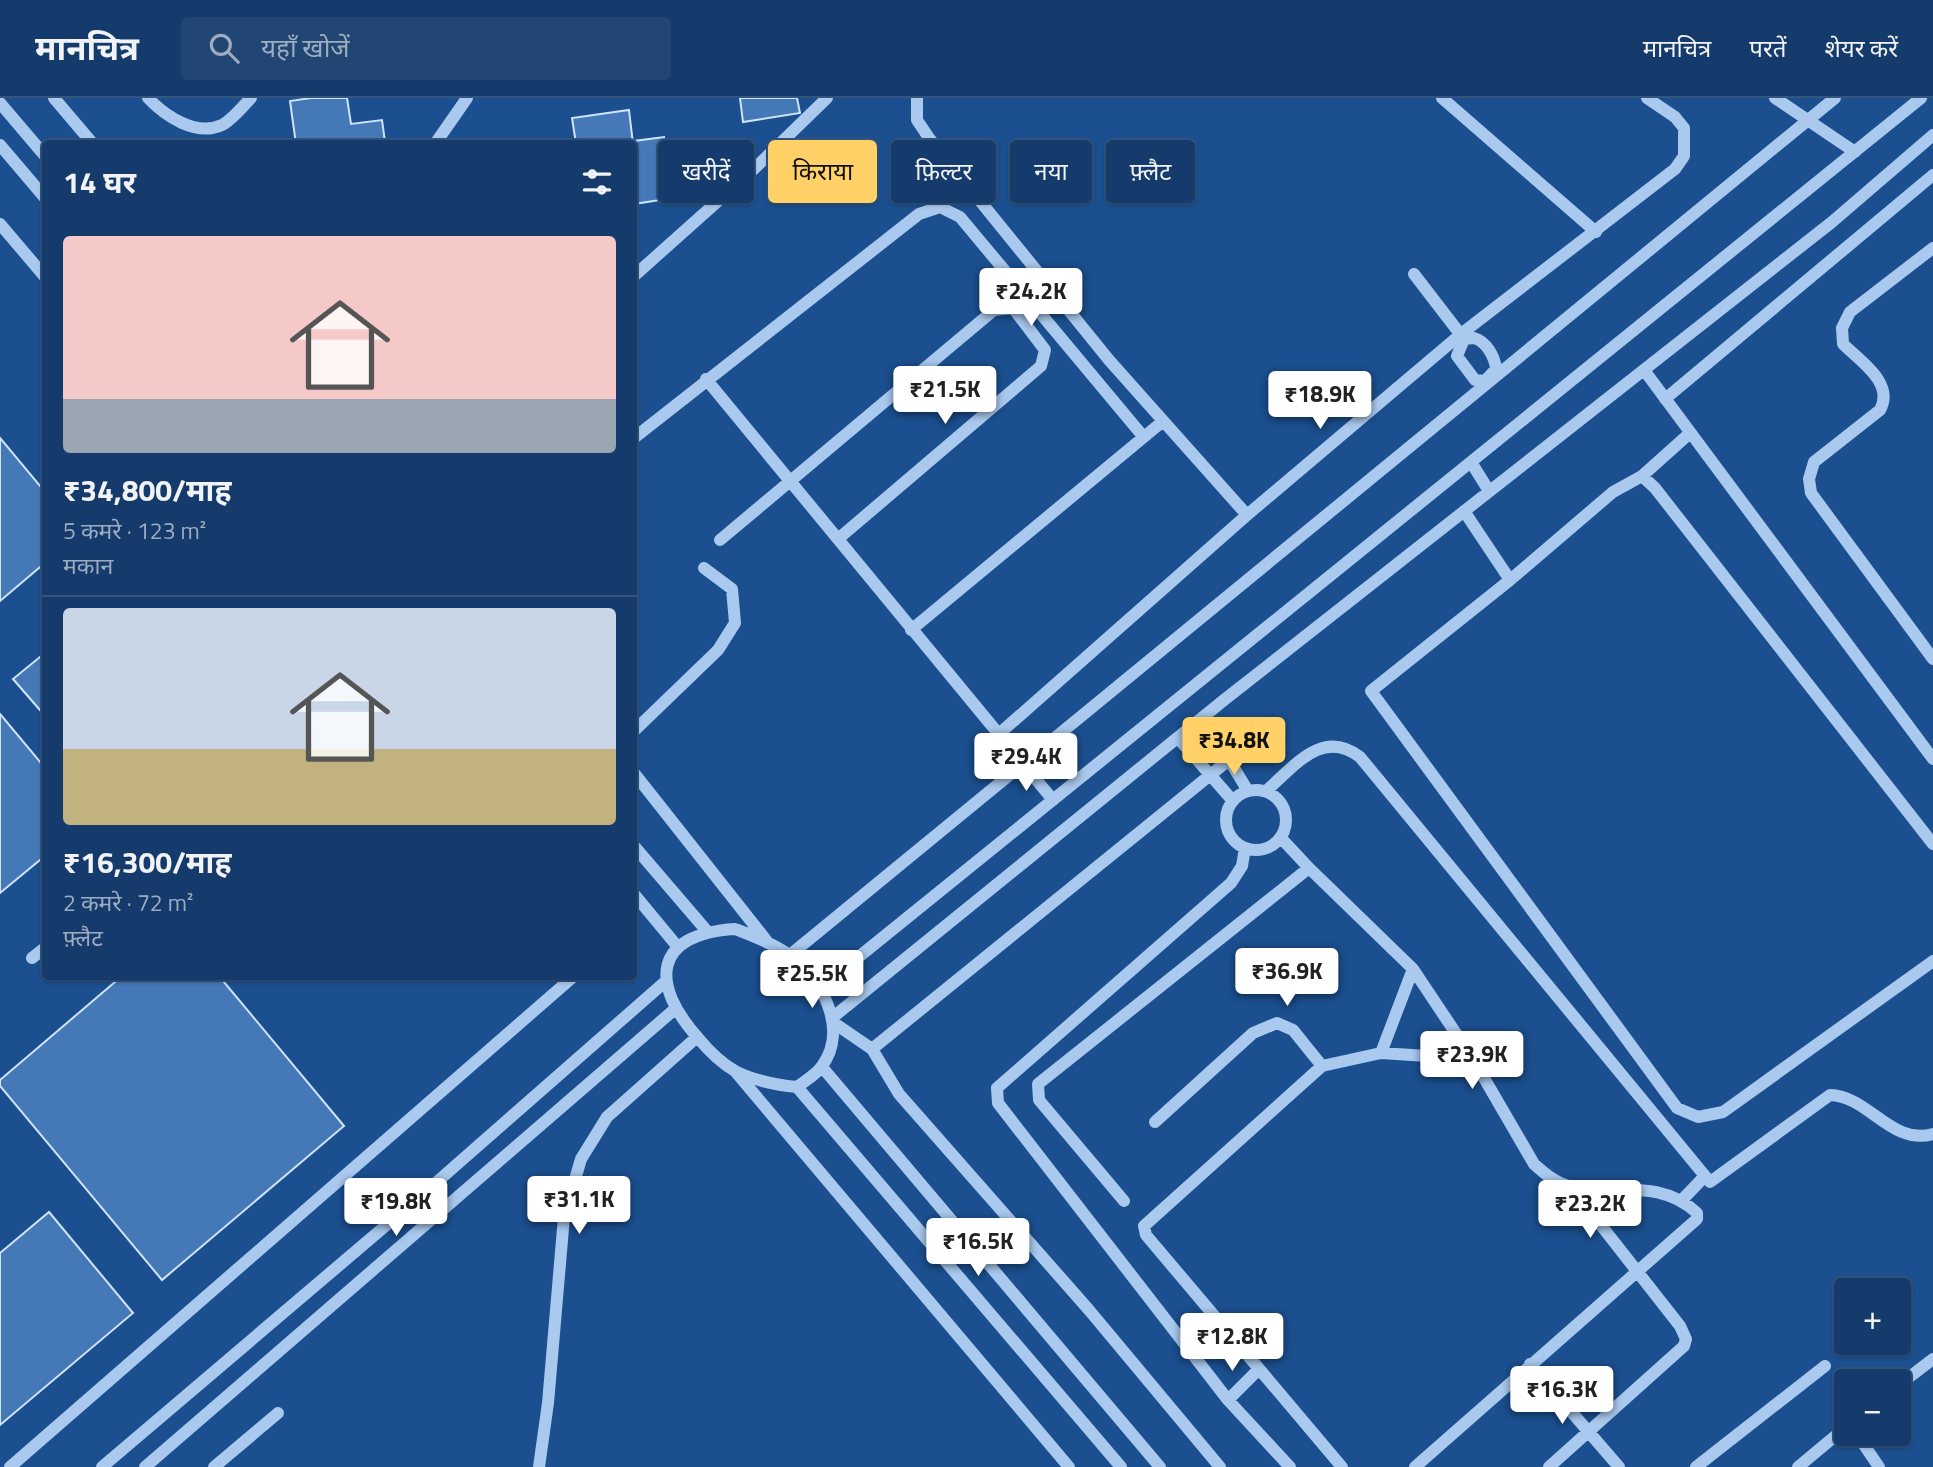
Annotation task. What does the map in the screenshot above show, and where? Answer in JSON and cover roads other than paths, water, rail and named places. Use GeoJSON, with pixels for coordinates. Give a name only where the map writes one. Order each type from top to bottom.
{"type":"FeatureCollection","features":[{"type":"Feature","properties":{"kind":"street"},"geometry":{"type":"LineString","coordinates":[[54,98],[90,140]]}},
{"type":"Feature","properties":{"kind":"street"},"geometry":{"type":"LineString","coordinates":[[148,98],[178,123],[200,127],[222,125],[251,98]]}},
{"type":"Feature","properties":{"kind":"street"},"geometry":{"type":"LineString","coordinates":[[438,140],[467,98]]}},
{"type":"Feature","properties":{"kind":"street"},"geometry":{"type":"LineString","coordinates":[[637,273],[755,168],[827,98]]}},
{"type":"Feature","properties":{"kind":"street"},"geometry":{"type":"LineString","coordinates":[[917,98],[917,120],[929,138],[1162,422],[1247,515]]}},
{"type":"Feature","properties":{"kind":"street"},"geometry":{"type":"LineString","coordinates":[[1442,98],[1596,232]]}},
{"type":"Feature","properties":{"kind":"street"},"geometry":{"type":"LineString","coordinates":[[1000,733],[1247,515],[1463,336],[1675,169],[1684,156],[1684,128],[1675,117],[1647,98]]}},
{"type":"Feature","properties":{"kind":"street"},"geometry":{"type":"LineString","coordinates":[[790,955],[1025,765],[1835,98]]}},
{"type":"Feature","properties":{"kind":"street"},"geometry":{"type":"LineString","coordinates":[[819,989],[1921,98]]}},
{"type":"Feature","properties":{"kind":"street"},"geometry":{"type":"LineString","coordinates":[[1778,99],[1855,152]]}},
{"type":"Feature","properties":{"kind":"street"},"geometry":{"type":"LineString","coordinates":[[0,103],[42,152]]}},
{"type":"Feature","properties":{"kind":"street"},"geometry":{"type":"LineString","coordinates":[[833,1021],[1203,717],[1832,222],[1933,135]]}},
{"type":"Feature","properties":{"kind":"street"},"geometry":{"type":"LineString","coordinates":[[0,145],[42,194]]}},
{"type":"Feature","properties":{"kind":"street"},"geometry":{"type":"LineString","coordinates":[[1665,399],[1933,175]]}},
{"type":"Feature","properties":{"kind":"street"},"geometry":{"type":"LineString","coordinates":[[637,436],[919,214],[940,207],[960,217],[1142,435]]}},
{"type":"Feature","properties":{"kind":"street"},"geometry":{"type":"LineString","coordinates":[[0,224],[42,273]]}},
{"type":"Feature","properties":{"kind":"street"},"geometry":{"type":"LineString","coordinates":[[1933,248],[1850,312],[1842,328],[1843,344],[1884,385],[1886,400],[1880,410],[1814,462],[1809,479],[1811,494],[1933,659]]}},
{"type":"Feature","properties":{"kind":"street"},"geometry":{"type":"LineString","coordinates":[[1414,274],[1463,336],[1480,339],[1495,360],[1496,369],[1491,380]]}},
{"type":"Feature","properties":{"kind":"street"},"geometry":{"type":"LineString","coordinates":[[720,540],[994,310],[1013,308],[1045,350],[1041,366],[838,539]]}},
{"type":"Feature","properties":{"kind":"street"},"geometry":{"type":"LineString","coordinates":[[1463,336],[1458,347],[1459,361],[1475,380],[1491,380]]}},
{"type":"Feature","properties":{"kind":"street"},"geometry":{"type":"LineString","coordinates":[[1644,370],[1933,759]]}},
{"type":"Feature","properties":{"kind":"street"},"geometry":{"type":"LineString","coordinates":[[706,379],[1053,800]]}},
{"type":"Feature","properties":{"kind":"street"},"geometry":{"type":"LineString","coordinates":[[911,630],[1142,435],[1162,422]]}},
{"type":"Feature","properties":{"kind":"street"},"geometry":{"type":"LineString","coordinates":[[1690,433],[1642,476],[1613,492],[1510,580],[1371,691],[1677,1108],[1698,1117],[1723,1112],[1933,961]]}},
{"type":"Feature","properties":{"kind":"street"},"geometry":{"type":"LineString","coordinates":[[1471,462],[1489,491]]}},
{"type":"Feature","properties":{"kind":"street"},"geometry":{"type":"LineString","coordinates":[[1642,476],[1655,488],[1933,844]]}},
{"type":"Feature","properties":{"kind":"street"},"geometry":{"type":"LineString","coordinates":[[1464,511],[1510,580]]}},
{"type":"Feature","properties":{"kind":"street"},"geometry":{"type":"LineString","coordinates":[[637,728],[718,650],[735,623],[732,589],[704,568]]}},
{"type":"Feature","properties":{"kind":"street"},"geometry":{"type":"LineString","coordinates":[[1203,717],[1248,791]]}},
{"type":"Feature","properties":{"kind":"street"},"geometry":{"type":"LineString","coordinates":[[1178,738],[1233,801]]}},
{"type":"Feature","properties":{"kind":"street"},"geometry":{"type":"LineString","coordinates":[[1266,791],[1318,749],[1332,744],[1345,746],[1360,757],[1704,1177],[1714,1182],[1830,1095],[1844,1097],[1902,1134],[1917,1137],[1933,1134]]}},
{"type":"Feature","properties":{"kind":"street"},"geometry":{"type":"LineString","coordinates":[[872,1049],[1230,759]]}},
{"type":"Feature","properties":{"kind":"street"},"geometry":{"type":"LineString","coordinates":[[637,777],[769,943]]}},
{"type":"Feature","properties":{"kind":"street"},"geometry":{"type":"LineString","coordinates":[[1248,791],[1266,791],[1274,796],[1285,811],[1285,829],[1281,838],[1265,849],[1245,848],[1237,843],[1227,827],[1228,809],[1233,801],[1248,791]]}},
{"type":"Feature","properties":{"kind":"street"},"geometry":{"type":"LineString","coordinates":[[1281,838],[1413,969],[1473,1059],[1534,1164],[1549,1177],[1571,1187],[1638,1188],[1674,1196],[1697,1213],[1697,1219],[1530,1364],[1423,1465]]}},
{"type":"Feature","properties":{"kind":"street"},"geometry":{"type":"LineString","coordinates":[[1245,848],[1242,866],[1231,883],[997,1088],[996,1093],[998,1103],[1228,1400],[1290,1467]]}},
{"type":"Feature","properties":{"kind":"street"},"geometry":{"type":"LineString","coordinates":[[637,850],[706,930]]}},
{"type":"Feature","properties":{"kind":"street"},"geometry":{"type":"LineString","coordinates":[[1124,1201],[1039,1100],[1038,1084],[1309,868]]}},
{"type":"Feature","properties":{"kind":"street"},"geometry":{"type":"LineString","coordinates":[[637,898],[677,946]]}},
{"type":"Feature","properties":{"kind":"street"},"geometry":{"type":"LineString","coordinates":[[797,1087],[822,1067],[832,1047],[833,1021],[819,989],[807,971],[790,955],[735,929],[706,930],[677,946],[668,964],[666,981],[675,1009],[713,1054],[734,1070],[1069,1467]]}},
{"type":"Feature","properties":{"kind":"street"},"geometry":{"type":"LineString","coordinates":[[32,958],[42,950]]}},
{"type":"Feature","properties":{"kind":"street"},"geometry":{"type":"LineString","coordinates":[[1381,1054],[1413,969]]}},
{"type":"Feature","properties":{"kind":"street"},"geometry":{"type":"LineString","coordinates":[[10,1467],[569,980]]}},
{"type":"Feature","properties":{"kind":"street"},"geometry":{"type":"LineString","coordinates":[[102,1467],[420,1197],[666,981]]}},
{"type":"Feature","properties":{"kind":"street"},"geometry":{"type":"LineString","coordinates":[[145,1467],[675,1009]]}},
{"type":"Feature","properties":{"kind":"street"},"geometry":{"type":"LineString","coordinates":[[833,1021],[872,1049],[899,1094],[1089,1310],[1220,1467]]}},
{"type":"Feature","properties":{"kind":"street"},"geometry":{"type":"LineString","coordinates":[[1155,1122],[1253,1033],[1277,1023],[1293,1030],[1322,1066]]}},
{"type":"Feature","properties":{"kind":"street"},"geometry":{"type":"LineString","coordinates":[[538,1467],[548,1403],[564,1217],[581,1159],[607,1117],[697,1037]]}},
{"type":"Feature","properties":{"kind":"street"},"geometry":{"type":"LineString","coordinates":[[1342,1467],[1146,1235],[1144,1226],[1322,1066],[1381,1054],[1473,1059]]}},
{"type":"Feature","properties":{"kind":"street"},"geometry":{"type":"LineString","coordinates":[[822,1067],[1160,1467]]}},
{"type":"Feature","properties":{"kind":"street"},"geometry":{"type":"LineString","coordinates":[[734,1070],[772,1084],[797,1087],[1121,1467]]}},
{"type":"Feature","properties":{"kind":"street"},"geometry":{"type":"LineString","coordinates":[[1682,1201],[1704,1177]]}},
{"type":"Feature","properties":{"kind":"street"},"geometry":{"type":"LineString","coordinates":[[1549,1467],[1684,1346],[1686,1339],[1680,1326],[1571,1187]]}},
{"type":"Feature","properties":{"kind":"street"},"geometry":{"type":"LineString","coordinates":[[1911,1376],[1933,1359]]}},
{"type":"Feature","properties":{"kind":"street"},"geometry":{"type":"LineString","coordinates":[[1530,1364],[1619,1467]]}},
{"type":"Feature","properties":{"kind":"street"},"geometry":{"type":"LineString","coordinates":[[1696,1467],[1825,1366]]}},
{"type":"Feature","properties":{"kind":"street"},"geometry":{"type":"LineString","coordinates":[[1228,1400],[1258,1370]]}},
{"type":"Feature","properties":{"kind":"street"},"geometry":{"type":"LineString","coordinates":[[214,1467],[278,1413]]}},
{"type":"Feature","properties":{"kind":"street"},"geometry":{"type":"LineString","coordinates":[[1798,1467],[1834,1437]]}},
{"type":"Feature","properties":{"kind":"street"},"geometry":{"type":"LineString","coordinates":[[1865,1446],[1879,1467]]}}]}
